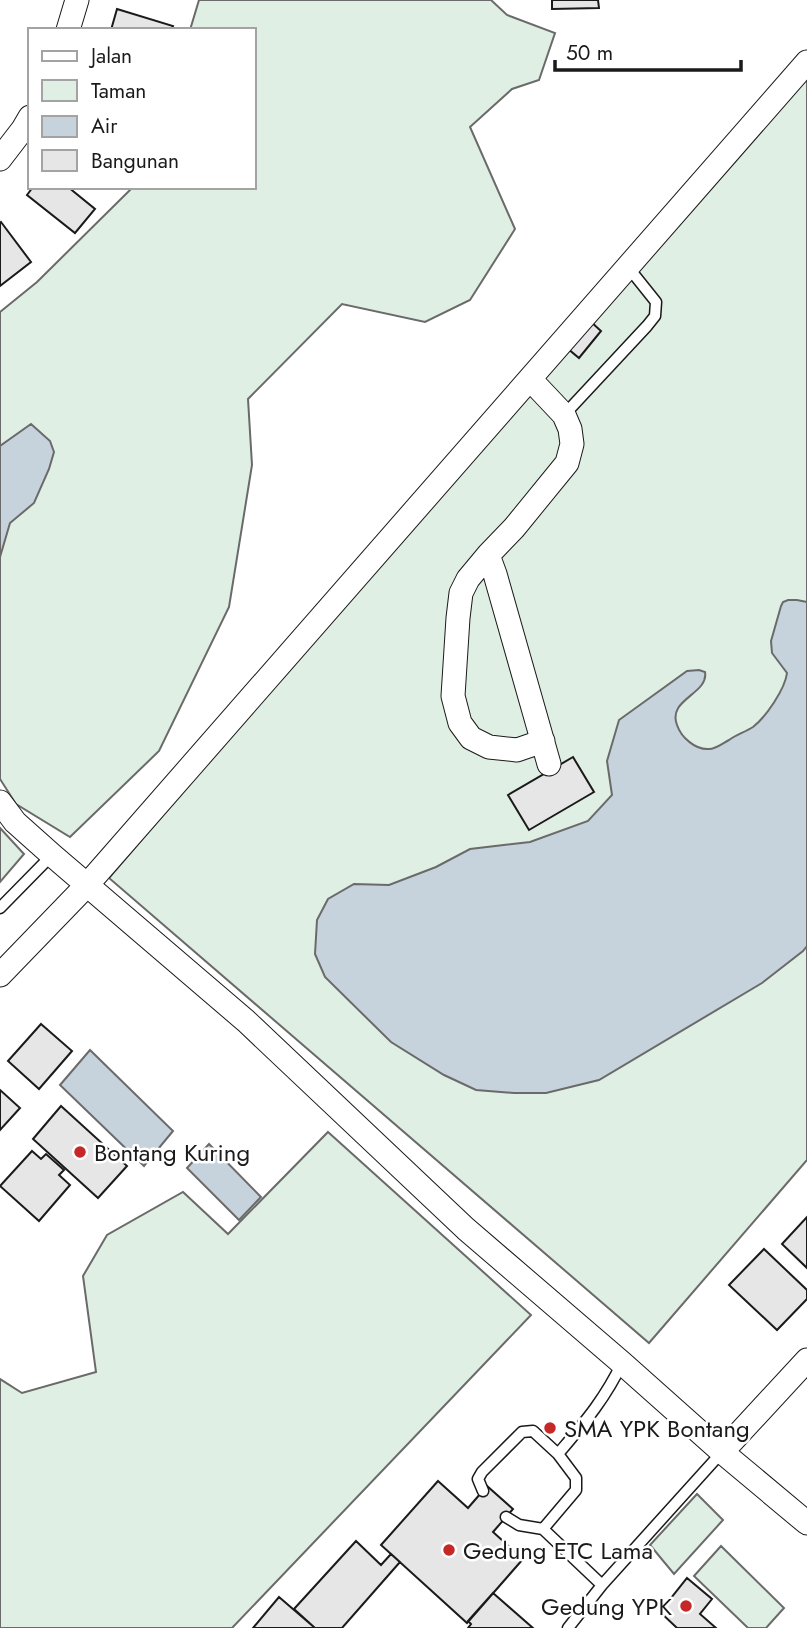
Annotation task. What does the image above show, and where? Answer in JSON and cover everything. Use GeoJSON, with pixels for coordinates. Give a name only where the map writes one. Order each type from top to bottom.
{"type":"FeatureCollection","features":[{"type":"Feature","properties":{"kind":"street"},"geometry":{"type":"LineString","coordinates":[[69,28],[77,0]]}},
{"type":"Feature","properties":{"kind":"street"},"geometry":{"type":"LineString","coordinates":[[0,975],[87,885],[807,62]]}},
{"type":"Feature","properties":{"kind":"street"},"geometry":{"type":"LineString","coordinates":[[0,159],[28,121]]}},
{"type":"Feature","properties":{"kind":"street"},"geometry":{"type":"LineString","coordinates":[[530,379],[564,415],[572,444],[567,463],[468,579],[461,593],[453,696],[460,723],[471,738],[489,747],[517,750],[543,741]]}},
{"type":"Feature","properties":{"kind":"street"},"geometry":{"type":"LineString","coordinates":[[488,555],[550,764]]}},
{"type":"Feature","properties":{"kind":"street"},"geometry":{"type":"LineString","coordinates":[[0,802],[15,822],[52,856],[246,1021],[467,1229],[722,1452],[807,1522]]}},
{"type":"Feature","properties":{"kind":"street"},"geometry":{"type":"LineString","coordinates":[[722,1452],[807,1360]]}},
{"type":"Feature","properties":{"kind":"lane"},"geometry":{"type":"LineString","coordinates":[[564,415],[654,316],[656,302],[628,267]]}},
{"type":"Feature","properties":{"kind":"lane"},"geometry":{"type":"LineString","coordinates":[[0,908],[52,856]]}},
{"type":"Feature","properties":{"kind":"lane"},"geometry":{"type":"LineString","coordinates":[[558,1454],[597,1408],[622,1363]]}},
{"type":"Feature","properties":{"kind":"lane"},"geometry":{"type":"LineString","coordinates":[[483,1491],[478,1479],[482,1472],[522,1432],[533,1431],[558,1454],[576,1478],[576,1490],[543,1528]]}},
{"type":"Feature","properties":{"kind":"lane"},"geometry":{"type":"LineString","coordinates":[[575,1626],[602,1585],[722,1452]]}},
{"type":"Feature","properties":{"kind":"lane"},"geometry":{"type":"LineString","coordinates":[[506,1517],[519,1525],[543,1528],[602,1585]]}},
{"type":"Feature","properties":{"kind":"green space"},"geometry":{"type":"Polygon","coordinates":[[[199,0],[491,0],[507,15],[555,33],[539,80],[512,89],[470,127],[515,229],[470,300],[425,322],[342,304],[248,399],[252,465],[229,607],[159,751],[70,837],[16,804],[0,779],[0,312],[37,282],[131,189],[256,189],[256,28],[191,28],[199,0]]]}},
{"type":"Feature","properties":{"kind":"green space"},"geometry":{"type":"Polygon","coordinates":[[[807,61],[807,1160],[649,1343],[109,878],[807,61]]]}},
{"type":"Feature","properties":{"kind":"green space"},"geometry":{"type":"Polygon","coordinates":[[[0,828],[24,854],[0,882],[0,828]]]}},
{"type":"Feature","properties":{"kind":"green space"},"geometry":{"type":"Polygon","coordinates":[[[328,1132],[531,1315],[232,1628],[0,1628],[0,1379],[22,1393],[96,1372],[83,1276],[107,1235],[183,1192],[228,1234],[328,1132]]]}},
{"type":"Feature","properties":{"kind":"green space"},"geometry":{"type":"Polygon","coordinates":[[[697,1494],[723,1520],[674,1574],[650,1545],[697,1494]]]}},
{"type":"Feature","properties":{"kind":"green space"},"geometry":{"type":"Polygon","coordinates":[[[721,1546],[784,1608],[766,1628],[748,1628],[694,1576],[721,1546]]]}},
{"type":"Feature","properties":{"kind":"water"},"geometry":{"type":"Polygon","coordinates":[[[31,424],[50,441],[54,452],[34,503],[10,523],[0,557],[0,446],[31,424]]]}},
{"type":"Feature","properties":{"kind":"water"},"geometry":{"type":"Polygon","coordinates":[[[788,600],[807,602],[807,946],[803,951],[762,983],[599,1080],[546,1093],[476,1090],[444,1075],[391,1042],[325,977],[315,954],[317,920],[328,899],[354,884],[389,885],[436,867],[470,849],[530,842],[588,821],[612,795],[607,761],[619,720],[687,671],[705,672],[705,680],[701,686],[683,703],[675,716],[679,730],[689,742],[704,749],[712,749],[753,727],[774,702],[787,673],[772,653],[771,641],[781,606],[788,600]]]}},
{"type":"Feature","properties":{"kind":"water"},"geometry":{"type":"Polygon","coordinates":[[[90,1050],[173,1131],[144,1166],[60,1085],[90,1050]]]}},
{"type":"Feature","properties":{"kind":"water"},"geometry":{"type":"Polygon","coordinates":[[[209,1144],[261,1197],[239,1220],[187,1168],[209,1144]]]}},
{"type":"Feature","properties":{"kind":"building"},"geometry":{"type":"Polygon","coordinates":[[[552,0],[598,0],[599,8],[552,9],[552,0]]]}},
{"type":"Feature","properties":{"kind":"building"},"geometry":{"type":"Polygon","coordinates":[[[117,9],[173,26],[172,28],[112,28],[117,9]]]}},
{"type":"Feature","properties":{"kind":"building"},"geometry":{"type":"Polygon","coordinates":[[[32,189],[70,189],[95,209],[75,233],[27,195],[32,189]]]}},
{"type":"Feature","properties":{"kind":"building"},"geometry":{"type":"Polygon","coordinates":[[[0,223],[31,262],[0,286],[0,223]]]}},
{"type":"Feature","properties":{"kind":"building"},"geometry":{"type":"Polygon","coordinates":[[[589,320],[601,331],[579,358],[567,348],[589,320]]]}},
{"type":"Feature","properties":{"kind":"building"},"geometry":{"type":"Polygon","coordinates":[[[573,757],[594,792],[529,830],[508,795],[573,757]]]}},
{"type":"Feature","properties":{"kind":"building"},"geometry":{"type":"Polygon","coordinates":[[[41,1024],[72,1051],[39,1089],[8,1061],[41,1024]]]}},
{"type":"Feature","properties":{"kind":"building"},"geometry":{"type":"Polygon","coordinates":[[[0,1090],[20,1108],[0,1130],[0,1090]]]}},
{"type":"Feature","properties":{"kind":"building","name":"Bontang Kuring"},"geometry":{"type":"Polygon","coordinates":[[[61,1106],[127,1166],[98,1198],[33,1139],[61,1106]]]}},
{"type":"Feature","properties":{"kind":"building"},"geometry":{"type":"Polygon","coordinates":[[[32,1151],[41,1159],[46,1154],[64,1170],[59,1175],[70,1185],[39,1221],[0,1186],[32,1151]]]}},
{"type":"Feature","properties":{"kind":"building"},"geometry":{"type":"Polygon","coordinates":[[[807,1217],[807,1268],[782,1244],[807,1217]]]}},
{"type":"Feature","properties":{"kind":"building"},"geometry":{"type":"Polygon","coordinates":[[[764,1249],[807,1290],[807,1299],[777,1330],[729,1285],[764,1249]]]}},
{"type":"Feature","properties":{"kind":"building","name":"Gedung ETC Lama"},"geometry":{"type":"Polygon","coordinates":[[[438,1481],[468,1508],[487,1486],[513,1509],[493,1532],[523,1559],[467,1623],[381,1545],[438,1481]]]}},
{"type":"Feature","properties":{"kind":"building"},"geometry":{"type":"Polygon","coordinates":[[[356,1541],[381,1565],[391,1554],[400,1562],[342,1628],[315,1628],[294,1609],[356,1541]]]}},
{"type":"Feature","properties":{"kind":"building","name":"Gedung YPK"},"geometry":{"type":"Polygon","coordinates":[[[687,1578],[712,1599],[700,1614],[716,1628],[677,1628],[660,1612],[687,1578]]]}},
{"type":"Feature","properties":{"kind":"building"},"geometry":{"type":"Polygon","coordinates":[[[493,1593],[533,1628],[468,1628],[471,1624],[468,1621],[493,1593]]]}},
{"type":"Feature","properties":{"kind":"building"},"geometry":{"type":"Polygon","coordinates":[[[279,1597],[315,1628],[253,1628],[279,1597]]]}},
{"type":"Feature","properties":{"kind":"place","name":"Bontang Kuring"},"geometry":{"type":"Point","coordinates":[80,1152]}},
{"type":"Feature","properties":{"kind":"place","name":"SMA YPK Bontang"},"geometry":{"type":"Point","coordinates":[550,1428]}},
{"type":"Feature","properties":{"kind":"place","name":"Gedung ETC Lama"},"geometry":{"type":"Point","coordinates":[449,1550]}},
{"type":"Feature","properties":{"kind":"place","name":"Gedung YPK"},"geometry":{"type":"Point","coordinates":[686,1606]}}]}
